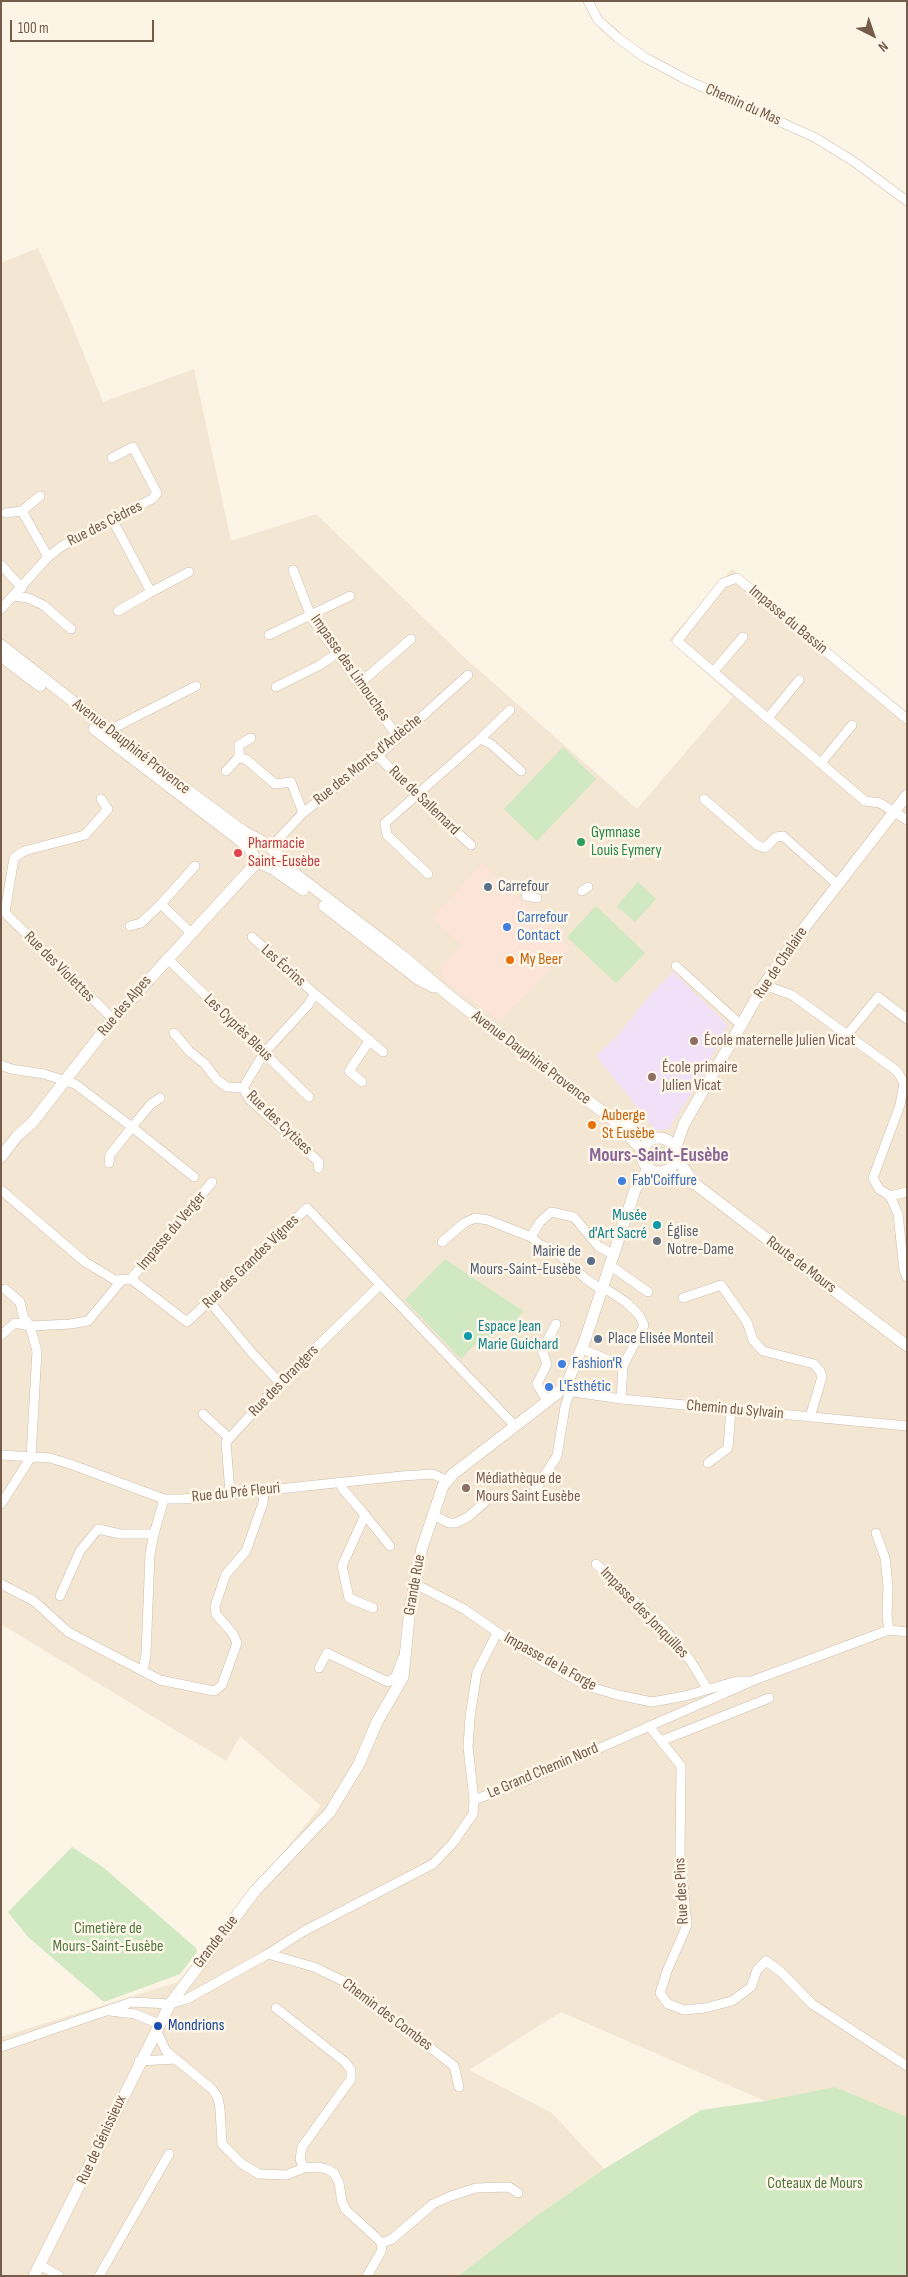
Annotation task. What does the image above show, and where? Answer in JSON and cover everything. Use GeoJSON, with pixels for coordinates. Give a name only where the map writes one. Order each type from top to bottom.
{"type":"FeatureCollection","features":[{"type":"Feature","properties":{"kind":"street","name":"Chemin du Mas"},"geometry":{"type":"LineString","coordinates":[[588,1],[598,20],[644,57],[689,81],[814,137],[853,161],[907,201]]}},
{"type":"Feature","properties":{"kind":"street","name":"Rue des Cèdres"},"geometry":{"type":"LineString","coordinates":[[1,609],[48,557],[62,546],[152,499],[157,494],[133,447],[112,458]]}},
{"type":"Feature","properties":{"kind":"street"},"geometry":{"type":"LineString","coordinates":[[6,513],[22,511],[40,496]]}},
{"type":"Feature","properties":{"kind":"street"},"geometry":{"type":"LineString","coordinates":[[22,511],[48,557]]}},
{"type":"Feature","properties":{"kind":"street"},"geometry":{"type":"LineString","coordinates":[[112,519],[151,592]]}},
{"type":"Feature","properties":{"kind":"street"},"geometry":{"type":"LineString","coordinates":[[1,565],[22,588]]}},
{"type":"Feature","properties":{"kind":"street","name":"Impasse des Limouches"},"geometry":{"type":"LineString","coordinates":[[293,570],[311,614],[398,737]]}},
{"type":"Feature","properties":{"kind":"street"},"geometry":{"type":"LineString","coordinates":[[118,610],[189,572]]}},
{"type":"Feature","properties":{"kind":"street","name":"Impasse du Bassin"},"geometry":{"type":"LineString","coordinates":[[714,671],[677,641],[724,583],[737,578],[907,719]]}},
{"type":"Feature","properties":{"kind":"street"},"geometry":{"type":"LineString","coordinates":[[14,596],[28,598],[43,605],[71,629]]}},
{"type":"Feature","properties":{"kind":"street"},"geometry":{"type":"LineString","coordinates":[[269,635],[350,596]]}},
{"type":"Feature","properties":{"kind":"street"},"geometry":{"type":"LineString","coordinates":[[743,636],[714,671],[865,801],[880,803],[907,820]]}},
{"type":"Feature","properties":{"kind":"street"},"geometry":{"type":"LineString","coordinates":[[359,684],[411,639]]}},
{"type":"Feature","properties":{"kind":"street","name":"Avenue Dauphiné Provence"},"geometry":{"type":"LineString","coordinates":[[1,645],[108,731],[182,787],[269,848],[288,869],[404,957],[452,998],[610,1118],[643,1151]]}},
{"type":"Feature","properties":{"kind":"street"},"geometry":{"type":"LineString","coordinates":[[276,687],[320,665],[337,653]]}},
{"type":"Feature","properties":{"kind":"street","name":"Avenue Dauphiné Provence"},"geometry":{"type":"LineString","coordinates":[[1,656],[111,743],[238,839],[258,860],[314,899],[418,978],[452,998]]}},
{"type":"Feature","properties":{"kind":"street","name":"Rue des Monts d'Ardèche"},"geometry":{"type":"LineString","coordinates":[[269,848],[303,813],[359,768],[378,756],[468,675]]}},
{"type":"Feature","properties":{"kind":"street"},"geometry":{"type":"LineString","coordinates":[[768,718],[799,680]]}},
{"type":"Feature","properties":{"kind":"street"},"geometry":{"type":"LineString","coordinates":[[108,731],[196,686]]}},
{"type":"Feature","properties":{"kind":"street"},"geometry":{"type":"LineString","coordinates":[[428,874],[387,835],[385,822],[480,739],[510,710]]}},
{"type":"Feature","properties":{"kind":"street"},"geometry":{"type":"LineString","coordinates":[[821,763],[852,725]]}},
{"type":"Feature","properties":{"kind":"street"},"geometry":{"type":"LineString","coordinates":[[226,770],[239,757],[240,745],[251,738]]}},
{"type":"Feature","properties":{"kind":"street"},"geometry":{"type":"LineString","coordinates":[[480,739],[491,744],[521,771]]}},
{"type":"Feature","properties":{"kind":"street","name":"Rue de Sallemard"},"geometry":{"type":"LineString","coordinates":[[378,756],[471,845]]}},
{"type":"Feature","properties":{"kind":"street"},"geometry":{"type":"LineString","coordinates":[[239,757],[248,760],[276,784],[291,782],[303,813]]}},
{"type":"Feature","properties":{"kind":"street","name":"Rue de Chalaire"},"geometry":{"type":"LineString","coordinates":[[675,1154],[684,1124],[764,985],[798,936],[907,794]]}},
{"type":"Feature","properties":{"kind":"street","name":"Rue des Violettes"},"geometry":{"type":"LineString","coordinates":[[101,799],[108,809],[85,835],[24,851],[14,858],[3,911],[113,1019]]}},
{"type":"Feature","properties":{"kind":"street"},"geometry":{"type":"LineString","coordinates":[[704,799],[757,845],[765,848],[776,837],[782,836],[838,885]]}},
{"type":"Feature","properties":{"kind":"street"},"geometry":{"type":"LineString","coordinates":[[255,848],[269,848],[271,860],[258,860],[255,848]]}},
{"type":"Feature","properties":{"kind":"street","name":"Rue des Alpes"},"geometry":{"type":"LineString","coordinates":[[1,1157],[18,1135],[32,1123],[113,1019],[258,860]]}},
{"type":"Feature","properties":{"kind":"street"},"geometry":{"type":"LineString","coordinates":[[130,926],[141,923],[195,866]]}},
{"type":"Feature","properties":{"kind":"street"},"geometry":{"type":"LineString","coordinates":[[526,896],[537,898]]}},
{"type":"Feature","properties":{"kind":"street"},"geometry":{"type":"LineString","coordinates":[[161,904],[191,933]]}},
{"type":"Feature","properties":{"kind":"street","name":"Les Écrins"},"geometry":{"type":"LineString","coordinates":[[252,938],[383,1052]]}},
{"type":"Feature","properties":{"kind":"street","name":"Les Cyprès Bleus"},"geometry":{"type":"LineString","coordinates":[[167,958],[309,1097]]}},
{"type":"Feature","properties":{"kind":"street"},"geometry":{"type":"LineString","coordinates":[[676,966],[742,1026]]}},
{"type":"Feature","properties":{"kind":"street"},"geometry":{"type":"LineString","coordinates":[[764,985],[792,995],[897,1071],[904,1083],[900,1105],[873,1178],[879,1189],[890,1196],[898,1214],[904,1270],[907,1276]]}},
{"type":"Feature","properties":{"kind":"street","name":"Les Écrins"},"geometry":{"type":"LineString","coordinates":[[264,1053],[308,1005],[315,994]]}},
{"type":"Feature","properties":{"kind":"street"},"geometry":{"type":"LineString","coordinates":[[847,1035],[878,997],[907,1019]]}},
{"type":"Feature","properties":{"kind":"street"},"geometry":{"type":"LineString","coordinates":[[174,1033],[189,1051],[205,1064],[217,1080],[227,1087],[243,1088]]}},
{"type":"Feature","properties":{"kind":"street"},"geometry":{"type":"LineString","coordinates":[[362,1082],[349,1071],[370,1040]]}},
{"type":"Feature","properties":{"kind":"street","name":"Rue des Cytises"},"geometry":{"type":"LineString","coordinates":[[264,1053],[243,1088],[250,1100],[319,1162],[318,1168]]}},
{"type":"Feature","properties":{"kind":"street"},"geometry":{"type":"LineString","coordinates":[[1,1065],[11,1070],[65,1080],[75,1084],[132,1126],[194,1177]]}},
{"type":"Feature","properties":{"kind":"street"},"geometry":{"type":"LineString","coordinates":[[109,1163],[110,1156],[132,1126],[151,1104],[160,1098]]}},
{"type":"Feature","properties":{"kind":"street","name":"Avenue Dauphiné Provence"},"geometry":{"type":"LineString","coordinates":[[610,1118],[658,1139]]}},
{"type":"Feature","properties":{"kind":"street","name":"Rue de Chalaire"},"geometry":{"type":"LineString","coordinates":[[658,1139],[684,1124]]}},
{"type":"Feature","properties":{"kind":"street"},"geometry":{"type":"LineString","coordinates":[[658,1139],[668,1141],[675,1154],[673,1164],[664,1171],[649,1168],[643,1159],[643,1151],[648,1142],[658,1139]]}},
{"type":"Feature","properties":{"kind":"street","name":"Route de Mours"},"geometry":{"type":"LineString","coordinates":[[675,1154],[695,1184]]}},
{"type":"Feature","properties":{"kind":"street"},"geometry":{"type":"LineString","coordinates":[[532,1495],[557,1456],[567,1390],[635,1190],[649,1168]]}},
{"type":"Feature","properties":{"kind":"street","name":"Route de Mours"},"geometry":{"type":"LineString","coordinates":[[664,1171],[695,1184],[907,1346]]}},
{"type":"Feature","properties":{"kind":"street","name":"Impasse du Verger"},"geometry":{"type":"LineString","coordinates":[[1,1335],[15,1323],[30,1326],[88,1321],[212,1182]]}},
{"type":"Feature","properties":{"kind":"street","name":"Rue des Grandes Vignes"},"geometry":{"type":"LineString","coordinates":[[1,1190],[85,1262],[115,1280],[126,1280],[188,1322],[307,1208],[515,1426]]}},
{"type":"Feature","properties":{"kind":"street"},"geometry":{"type":"LineString","coordinates":[[890,1196],[907,1192]]}},
{"type":"Feature","properties":{"kind":"street"},"geometry":{"type":"LineString","coordinates":[[531,1237],[540,1222],[551,1212],[574,1217],[598,1246],[648,1292]]}},
{"type":"Feature","properties":{"kind":"street"},"geometry":{"type":"LineString","coordinates":[[442,1242],[464,1223],[475,1218],[488,1220],[531,1237],[540,1245],[553,1249],[586,1279],[626,1303],[639,1315],[644,1325],[623,1366],[621,1399]]}},
{"type":"Feature","properties":{"kind":"street","name":"Rue des Orangers"},"geometry":{"type":"LineString","coordinates":[[229,1438],[280,1383],[380,1285]]}},
{"type":"Feature","properties":{"kind":"street"},"geometry":{"type":"LineString","coordinates":[[683,1298],[721,1285],[747,1322],[753,1340],[763,1351],[814,1364],[822,1377],[810,1416]]}},
{"type":"Feature","properties":{"kind":"street"},"geometry":{"type":"LineString","coordinates":[[1,1504],[31,1457],[37,1351],[30,1326],[23,1316],[20,1302],[5,1289]]}},
{"type":"Feature","properties":{"kind":"street"},"geometry":{"type":"LineString","coordinates":[[209,1301],[252,1354],[280,1383]]}},
{"type":"Feature","properties":{"kind":"street"},"geometry":{"type":"LineString","coordinates":[[547,1401],[537,1384],[547,1364],[542,1350],[556,1324]]}},
{"type":"Feature","properties":{"kind":"street"},"geometry":{"type":"LineString","coordinates":[[582,1349],[623,1366]]}},
{"type":"Feature","properties":{"kind":"street"},"geometry":{"type":"LineString","coordinates":[[446,1480],[547,1401],[567,1390]]}},
{"type":"Feature","properties":{"kind":"street","name":"Chemin du Sylvain"},"geometry":{"type":"LineString","coordinates":[[567,1390],[621,1399],[907,1426]]}},
{"type":"Feature","properties":{"kind":"street"},"geometry":{"type":"LineString","coordinates":[[708,1463],[728,1448],[731,1409]]}},
{"type":"Feature","properties":{"kind":"street"},"geometry":{"type":"LineString","coordinates":[[203,1414],[229,1438],[226,1442],[230,1493]]}},
{"type":"Feature","properties":{"kind":"street","name":"Rue du Pré Fleuri"},"geometry":{"type":"LineString","coordinates":[[1,1455],[50,1458],[86,1468],[147,1494],[164,1499],[433,1474],[446,1480]]}},
{"type":"Feature","properties":{"kind":"street","name":"Grande Rue"},"geometry":{"type":"LineString","coordinates":[[170,2004],[255,1892],[330,1812],[359,1764],[376,1722],[403,1677],[410,1608],[422,1548],[446,1480]]}},
{"type":"Feature","properties":{"kind":"street"},"geometry":{"type":"LineString","coordinates":[[340,1482],[342,1488],[390,1546]]}},
{"type":"Feature","properties":{"kind":"street"},"geometry":{"type":"LineString","coordinates":[[1,1584],[34,1601],[68,1632],[160,1680],[210,1691],[219,1689],[237,1644],[233,1634],[216,1614],[215,1606],[226,1574],[246,1551],[263,1503],[264,1490]]}},
{"type":"Feature","properties":{"kind":"street"},"geometry":{"type":"LineString","coordinates":[[143,1671],[146,1654],[146,1613],[154,1534],[164,1499]]}},
{"type":"Feature","properties":{"kind":"street"},"geometry":{"type":"LineString","coordinates":[[433,1515],[449,1523],[456,1523],[468,1517],[485,1502]]}},
{"type":"Feature","properties":{"kind":"street"},"geometry":{"type":"LineString","coordinates":[[365,1514],[342,1566],[349,1598],[373,1608]]}},
{"type":"Feature","properties":{"kind":"street"},"geometry":{"type":"LineString","coordinates":[[60,1596],[80,1551],[98,1529],[120,1534],[154,1534]]}},
{"type":"Feature","properties":{"kind":"street"},"geometry":{"type":"LineString","coordinates":[[876,1533],[885,1558],[889,1630]]}},
{"type":"Feature","properties":{"kind":"street","name":"Impasse des Jonquilles"},"geometry":{"type":"LineString","coordinates":[[596,1564],[664,1629],[690,1660],[707,1688]]}},
{"type":"Feature","properties":{"kind":"street","name":"Impasse de la Forge"},"geometry":{"type":"LineString","coordinates":[[415,1584],[464,1608],[497,1633],[587,1686],[618,1696],[652,1702],[685,1696],[737,1680],[750,1682]]}},
{"type":"Feature","properties":{"kind":"street","name":"Le Grand Chemin Nord"},"geometry":{"type":"LineString","coordinates":[[170,2004],[187,1998],[268,1954],[304,1931],[433,1864],[452,1844],[473,1814],[474,1800],[526,1780],[750,1682],[889,1630],[907,1632]]}},
{"type":"Feature","properties":{"kind":"street"},"geometry":{"type":"LineString","coordinates":[[474,1800],[468,1747],[470,1717],[477,1672],[497,1633]]}},
{"type":"Feature","properties":{"kind":"street"},"geometry":{"type":"LineString","coordinates":[[319,1668],[327,1653],[388,1682],[396,1676],[400,1663],[405,1658]]}},
{"type":"Feature","properties":{"kind":"street"},"geometry":{"type":"LineString","coordinates":[[661,1741],[769,1698]]}},
{"type":"Feature","properties":{"kind":"street","name":"Rue des Pins"},"geometry":{"type":"LineString","coordinates":[[649,1726],[681,1766],[680,1853],[688,1925],[667,1971],[660,1993],[668,2004],[684,2010],[705,2008],[732,2001],[750,1987],[757,1970],[766,1960],[781,1972],[812,2004],[907,2066]]}},
{"type":"Feature","properties":{"kind":"street","name":"Chemin des Combes"},"geometry":{"type":"LineString","coordinates":[[268,1954],[314,1967],[346,1982],[454,2066],[459,2087]]}},
{"type":"Feature","properties":{"kind":"street"},"geometry":{"type":"LineString","coordinates":[[1,2047],[132,2002],[170,2004]]}},
{"type":"Feature","properties":{"kind":"street","name":"Rue de Génissieux"},"geometry":{"type":"LineString","coordinates":[[37,2270],[170,2004]]}},
{"type":"Feature","properties":{"kind":"street"},"geometry":{"type":"LineString","coordinates":[[276,2008],[345,2062],[351,2070],[351,2079],[302,2147],[300,2159],[304,2168]]}},
{"type":"Feature","properties":{"kind":"street"},"geometry":{"type":"LineString","coordinates":[[108,2011],[135,2014],[158,2027],[166,2051],[212,2089],[218,2098],[222,2144],[242,2164],[259,2174],[272,2176],[286,2175],[304,2168],[317,2167],[334,2173],[339,2183],[342,2202],[346,2210],[382,2243]]}},
{"type":"Feature","properties":{"kind":"street"},"geometry":{"type":"LineString","coordinates":[[140,2061],[176,2059]]}},
{"type":"Feature","properties":{"kind":"street"},"geometry":{"type":"LineString","coordinates":[[99,2276],[169,2154]]}},
{"type":"Feature","properties":{"kind":"street"},"geometry":{"type":"LineString","coordinates":[[382,2243],[392,2239],[434,2204],[450,2196],[476,2188],[508,2187],[518,2193]]}},
{"type":"Feature","properties":{"kind":"street"},"geometry":{"type":"LineString","coordinates":[[367,2276],[381,2252],[382,2243]]}},
{"type":"Feature","properties":{"kind":"street"},"geometry":{"type":"LineString","coordinates":[[37,2270],[59,2276]]}},
{"type":"Feature","properties":{"kind":"shaded area"},"geometry":{"type":"Polygon","coordinates":[[[38,248],[68,315],[103,402],[194,369],[231,541],[316,514],[466,659],[637,809],[733,697],[669,640],[732,569],[907,718],[907,2117],[835,2087],[765,2101],[561,2012],[469,2070],[552,2113],[604,2169],[535,2217],[458,2276],[1,2276],[1,2037],[178,1982],[321,1806],[240,1736],[226,1761],[1,1624],[1,263],[38,248]]]}},
{"type":"Feature","properties":{"kind":"shaded area"},"geometry":{"type":"Polygon","coordinates":[[[482,863],[571,948],[500,1021],[447,983],[439,970],[461,945],[432,918],[482,863]]]}},
{"type":"Feature","properties":{"kind":"shaded area"},"geometry":{"type":"Polygon","coordinates":[[[673,972],[728,1025],[698,1083],[669,1128],[660,1131],[653,1127],[596,1056],[618,1035],[650,995],[673,972]]]}},
{"type":"Feature","properties":{"kind":"green space"},"geometry":{"type":"Polygon","coordinates":[[[563,747],[596,779],[537,841],[504,809],[563,747]]]}},
{"type":"Feature","properties":{"kind":"green space"},"geometry":{"type":"Polygon","coordinates":[[[638,882],[656,899],[635,922],[617,906],[638,882]]]}},
{"type":"Feature","properties":{"kind":"green space"},"geometry":{"type":"Polygon","coordinates":[[[596,906],[645,953],[616,983],[567,937],[596,906]]]}},
{"type":"Feature","properties":{"kind":"green space"},"geometry":{"type":"Polygon","coordinates":[[[659,1146],[665,1149],[668,1155],[665,1161],[659,1164],[653,1161],[650,1155],[653,1149],[659,1146]]]}},
{"type":"Feature","properties":{"kind":"green space"},"geometry":{"type":"Polygon","coordinates":[[[445,1259],[523,1311],[515,1323],[473,1346],[461,1359],[405,1300],[445,1259]]]}},
{"type":"Feature","properties":{"kind":"green space","name":"Cimetière de Mours-Saint-Eusèbe"},"geometry":{"type":"Polygon","coordinates":[[[72,1847],[104,1868],[196,1948],[197,1952],[180,1974],[104,2002],[28,1937],[8,1912],[72,1847]]]}},
{"type":"Feature","properties":{"kind":"green space","name":"Coteaux de Mours"},"geometry":{"type":"Polygon","coordinates":[[[835,2087],[907,2117],[907,2276],[458,2276],[535,2217],[604,2169],[701,2110],[765,2101],[835,2087]]]}},
{"type":"Feature","properties":{"kind":"place","name":"Gymnase Louis Eymery"},"geometry":{"type":"Point","coordinates":[581,842]}},
{"type":"Feature","properties":{"kind":"place","name":"Pharmacie Saint-Eusèbe"},"geometry":{"type":"Point","coordinates":[238,853]}},
{"type":"Feature","properties":{"kind":"place","name":"Carrefour"},"geometry":{"type":"Point","coordinates":[488,887]}},
{"type":"Feature","properties":{"kind":"place","name":"Carrefour Contact"},"geometry":{"type":"Point","coordinates":[507,927]}},
{"type":"Feature","properties":{"kind":"place","name":"My Beer"},"geometry":{"type":"Point","coordinates":[510,960]}},
{"type":"Feature","properties":{"kind":"place","name":"École maternelle Julien Vicat"},"geometry":{"type":"Point","coordinates":[694,1041]}},
{"type":"Feature","properties":{"kind":"place","name":"École primaire Julien Vicat"},"geometry":{"type":"Point","coordinates":[652,1077]}},
{"type":"Feature","properties":{"kind":"place","name":"Auberge St Eusèbe"},"geometry":{"type":"Point","coordinates":[592,1125]}},
{"type":"Feature","properties":{"kind":"place","name":"Fab'Coiffure"},"geometry":{"type":"Point","coordinates":[622,1181]}},
{"type":"Feature","properties":{"kind":"place","name":"Musée d'Art Sacré"},"geometry":{"type":"Point","coordinates":[657,1225]}},
{"type":"Feature","properties":{"kind":"place","name":"Église Notre-Dame"},"geometry":{"type":"Point","coordinates":[657,1241]}},
{"type":"Feature","properties":{"kind":"place","name":"Mairie de Mours-Saint-Eusèbe"},"geometry":{"type":"Point","coordinates":[591,1261]}},
{"type":"Feature","properties":{"kind":"place","name":"Espace Jean Marie Guichard"},"geometry":{"type":"Point","coordinates":[468,1336]}},
{"type":"Feature","properties":{"kind":"place","name":"Place Elisée Monteil"},"geometry":{"type":"Point","coordinates":[598,1339]}},
{"type":"Feature","properties":{"kind":"place","name":"Fashion'R"},"geometry":{"type":"Point","coordinates":[562,1364]}},
{"type":"Feature","properties":{"kind":"place","name":"L'Esthétic"},"geometry":{"type":"Point","coordinates":[549,1387]}},
{"type":"Feature","properties":{"kind":"place","name":"Médiathèque de Mours Saint Eusèbe"},"geometry":{"type":"Point","coordinates":[466,1488]}},
{"type":"Feature","properties":{"kind":"place","name":"Mondrions"},"geometry":{"type":"Point","coordinates":[158,2026]}},
{"type":"Feature","properties":{"kind":"district","name":"Mours-Saint-Eusèbe"},"geometry":{"type":"Point","coordinates":[659,1156]}}]}
